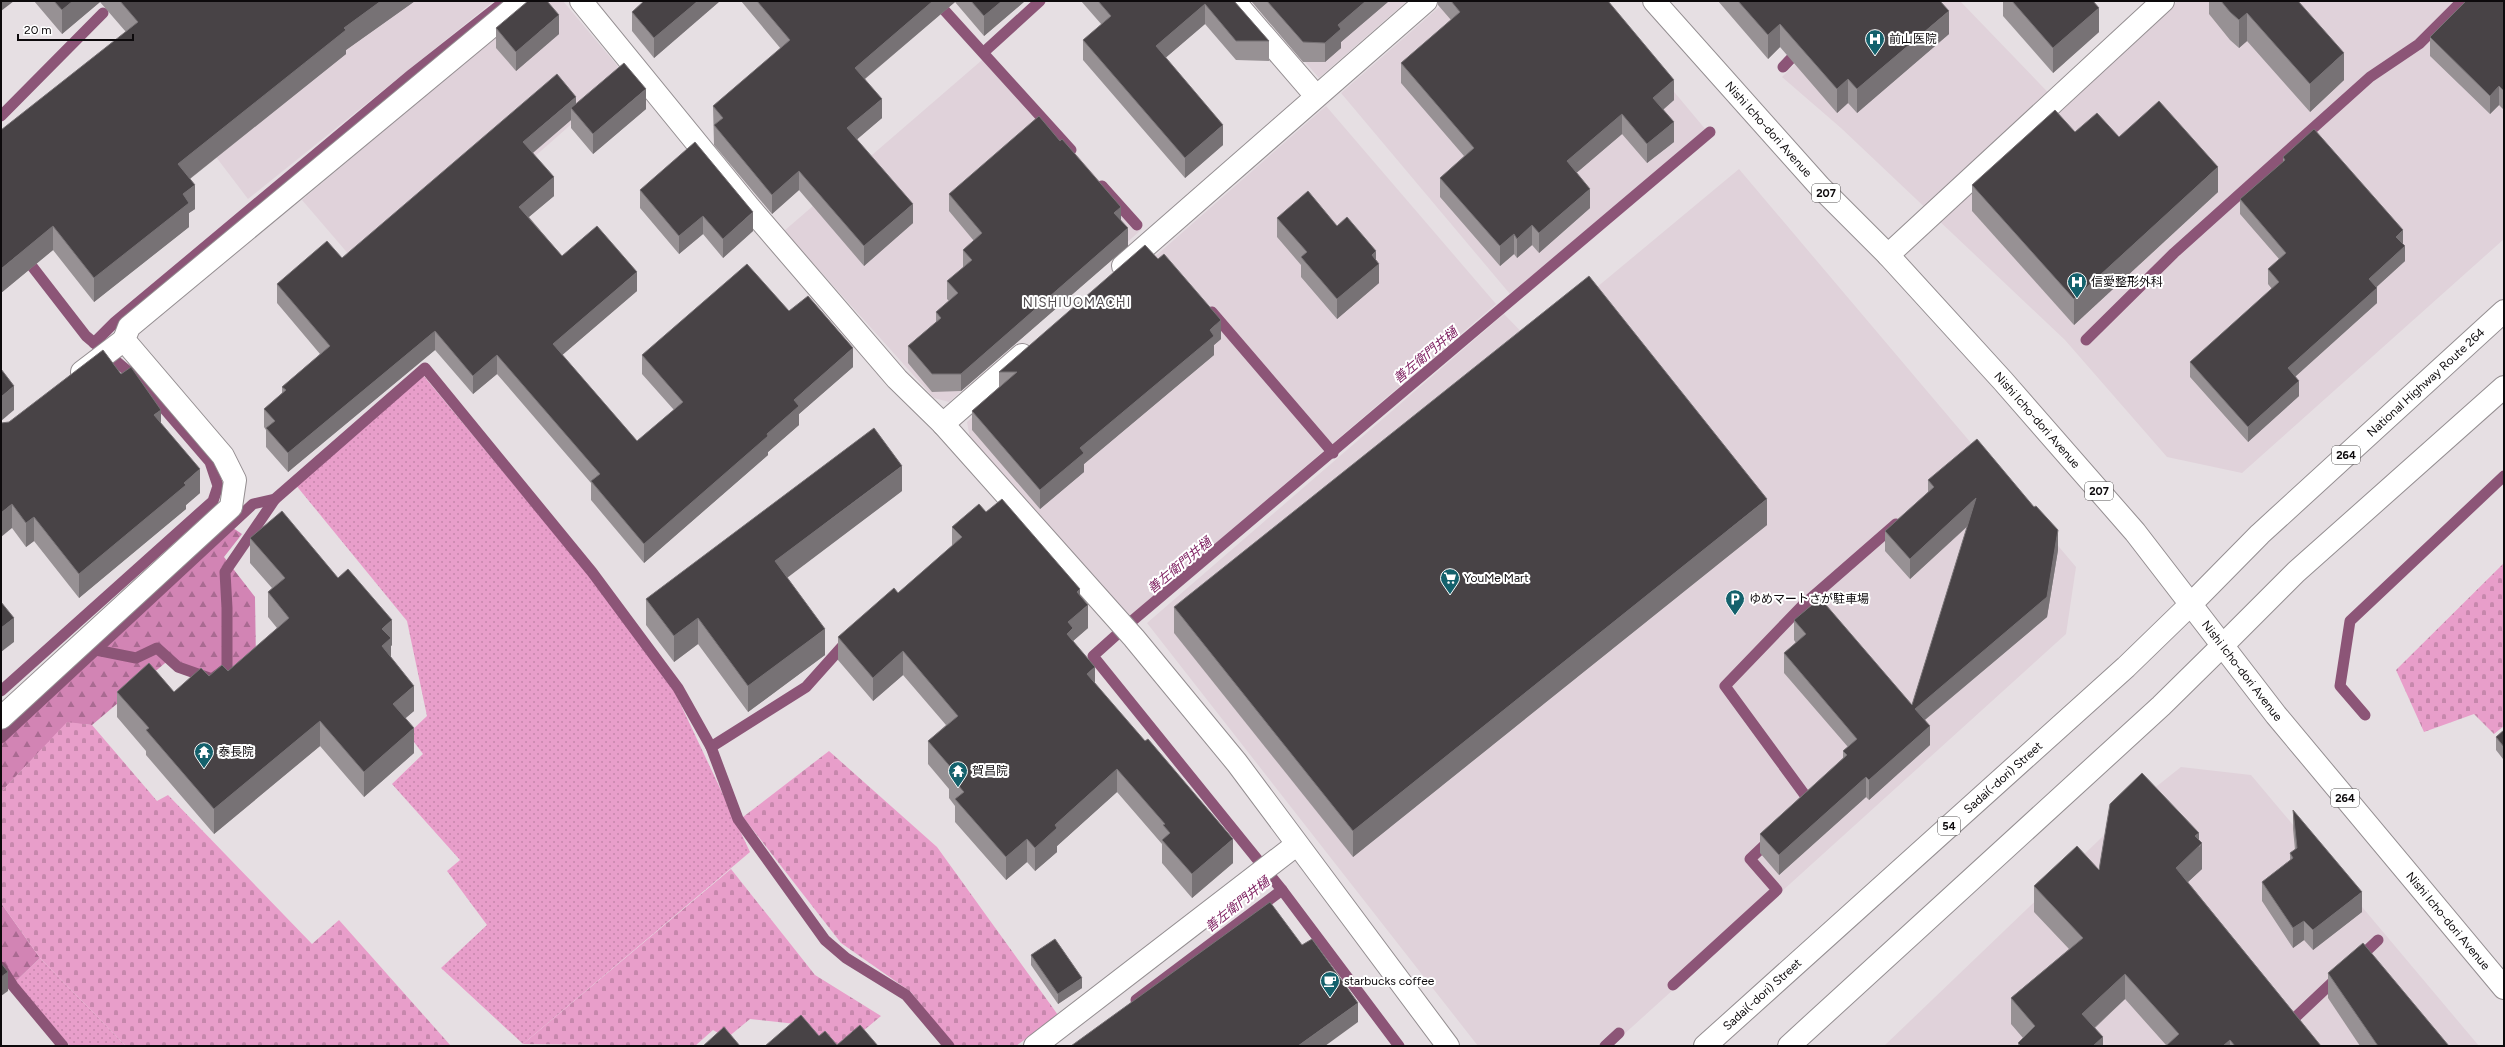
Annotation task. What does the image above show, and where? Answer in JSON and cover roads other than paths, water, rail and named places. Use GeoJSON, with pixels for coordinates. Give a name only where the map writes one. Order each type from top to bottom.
{"type":"FeatureCollection","features":[{"type":"Feature","properties":{"kind":"main road"},"geometry":{"type":"LineString","coordinates":[[69,383],[112,349],[129,327],[522,1]]}},
{"type":"Feature","properties":{"kind":"main road"},"geometry":{"type":"LineString","coordinates":[[581,1],[798,264],[897,379],[943,424],[1134,638],[1237,763],[1288,852],[1448,1046]]}},
{"type":"Feature","properties":{"kind":"main road"},"geometry":{"type":"LineString","coordinates":[[1234,1],[1316,96]]}},
{"type":"Feature","properties":{"kind":"main road"},"geometry":{"type":"LineString","coordinates":[[1105,281],[1426,1]]}},
{"type":"Feature","properties":{"kind":"main road","name":"Nishi Icho-dori Avenue"},"geometry":{"type":"LineString","coordinates":[[1654,1],[1820,187],[1888,256],[2003,382],[2130,526],[2276,715],[2504,988]]}},
{"type":"Feature","properties":{"kind":"main road"},"geometry":{"type":"LineString","coordinates":[[1888,256],[2163,1]]}},
{"type":"Feature","properties":{"kind":"main road","name":"National Highway Route 264"},"geometry":{"type":"LineString","coordinates":[[2191,604],[2260,534],[2504,311]]}},
{"type":"Feature","properties":{"kind":"main road"},"geometry":{"type":"LineString","coordinates":[[943,424],[1039,339]]}},
{"type":"Feature","properties":{"kind":"main road"},"geometry":{"type":"LineString","coordinates":[[1,718],[230,508],[235,480],[223,456],[112,349]]}},
{"type":"Feature","properties":{"kind":"main road"},"geometry":{"type":"LineString","coordinates":[[1790,1046],[2161,706],[2296,572],[2504,386]]}},
{"type":"Feature","properties":{"kind":"main road","name":"Sadai(-dori) Street"},"geometry":{"type":"LineString","coordinates":[[1705,1046],[2126,667],[2191,604]]}},
{"type":"Feature","properties":{"kind":"main road"},"geometry":{"type":"LineString","coordinates":[[1035,1046],[1288,852]]}},
{"type":"Feature","properties":{"kind":"waterway"},"geometry":{"type":"LineString","coordinates":[[94,343],[115,322],[412,74],[505,1]]}},
{"type":"Feature","properties":{"kind":"waterway"},"geometry":{"type":"LineString","coordinates":[[936,1],[1071,150]]}},
{"type":"Feature","properties":{"kind":"waterway"},"geometry":{"type":"LineString","coordinates":[[984,52],[1040,1]]}},
{"type":"Feature","properties":{"kind":"waterway"},"geometry":{"type":"LineString","coordinates":[[2086,340],[2174,253],[2370,77],[2419,44],[2462,1]]}},
{"type":"Feature","properties":{"kind":"waterway"},"geometry":{"type":"LineString","coordinates":[[1,116],[103,13]]}},
{"type":"Feature","properties":{"kind":"waterway","name":"善左衛門井樋"},"geometry":{"type":"LineString","coordinates":[[1783,67],[1800,49]]}},
{"type":"Feature","properties":{"kind":"waterway","name":"善左衛門井樋"},"geometry":{"type":"LineString","coordinates":[[1136,1000],[1282,890],[1093,656],[1132,621],[1710,132]]}},
{"type":"Feature","properties":{"kind":"waterway"},"geometry":{"type":"LineString","coordinates":[[1102,186],[1137,225]]}},
{"type":"Feature","properties":{"kind":"waterway"},"geometry":{"type":"LineString","coordinates":[[1,691],[213,501],[218,486],[210,462],[142,383],[86,336],[24,256]]}},
{"type":"Feature","properties":{"kind":"waterway"},"geometry":{"type":"LineString","coordinates":[[1212,312],[1333,453]]}},
{"type":"Feature","properties":{"kind":"waterway"},"geometry":{"type":"LineString","coordinates":[[1,738],[253,504],[275,499],[425,368],[592,572],[678,688],[711,747],[738,819],[825,940],[846,958],[906,995],[949,1046]]}},
{"type":"Feature","properties":{"kind":"waterway"},"geometry":{"type":"LineString","coordinates":[[2365,715],[2340,686],[2350,621],[2504,476]]}},
{"type":"Feature","properties":{"kind":"waterway"},"geometry":{"type":"LineString","coordinates":[[96,650],[136,658],[157,648],[178,667],[212,679],[227,668],[227,608],[225,572],[275,499]]}},
{"type":"Feature","properties":{"kind":"waterway"},"geometry":{"type":"LineString","coordinates":[[1808,804],[1810,802],[1725,686],[1802,606],[1896,524]]}},
{"type":"Feature","properties":{"kind":"waterway"},"geometry":{"type":"LineString","coordinates":[[711,747],[806,687],[848,640]]}},
{"type":"Feature","properties":{"kind":"waterway"},"geometry":{"type":"LineString","coordinates":[[1673,985],[1777,890],[1750,859],[1769,841]]}},
{"type":"Feature","properties":{"kind":"waterway"},"geometry":{"type":"LineString","coordinates":[[1282,890],[1399,1046]]}},
{"type":"Feature","properties":{"kind":"waterway"},"geometry":{"type":"LineString","coordinates":[[2358,959],[2378,940]]}},
{"type":"Feature","properties":{"kind":"waterway"},"geometry":{"type":"LineString","coordinates":[[1,967],[13,986],[63,1046]]}},
{"type":"Feature","properties":{"kind":"waterway"},"geometry":{"type":"LineString","coordinates":[[2265,1046],[2338,977]]}},
{"type":"Feature","properties":{"kind":"waterway"},"geometry":{"type":"LineString","coordinates":[[1605,1046],[1619,1033]]}},
{"type":"Feature","properties":{"kind":"place","name":"前山医院"},"geometry":{"type":"Point","coordinates":[1875,56]}},
{"type":"Feature","properties":{"kind":"place","name":"信愛整形外科"},"geometry":{"type":"Point","coordinates":[2077,299]}},
{"type":"Feature","properties":{"kind":"place","name":"YouMe Mart"},"geometry":{"type":"Point","coordinates":[1450,595]}},
{"type":"Feature","properties":{"kind":"place","name":"ゆめマートさが駐車場"},"geometry":{"type":"Point","coordinates":[1735,616]}},
{"type":"Feature","properties":{"kind":"place","name":"泰長院"},"geometry":{"type":"Point","coordinates":[204,769]}},
{"type":"Feature","properties":{"kind":"place","name":"賀昌院"},"geometry":{"type":"Point","coordinates":[958,788]}},
{"type":"Feature","properties":{"kind":"place","name":"starbucks coffee"},"geometry":{"type":"Point","coordinates":[1330,998]}},
{"type":"Feature","properties":{"kind":"district","name":"NISHIUOMACHI"},"geometry":{"type":"Point","coordinates":[1077,302]}}]}
